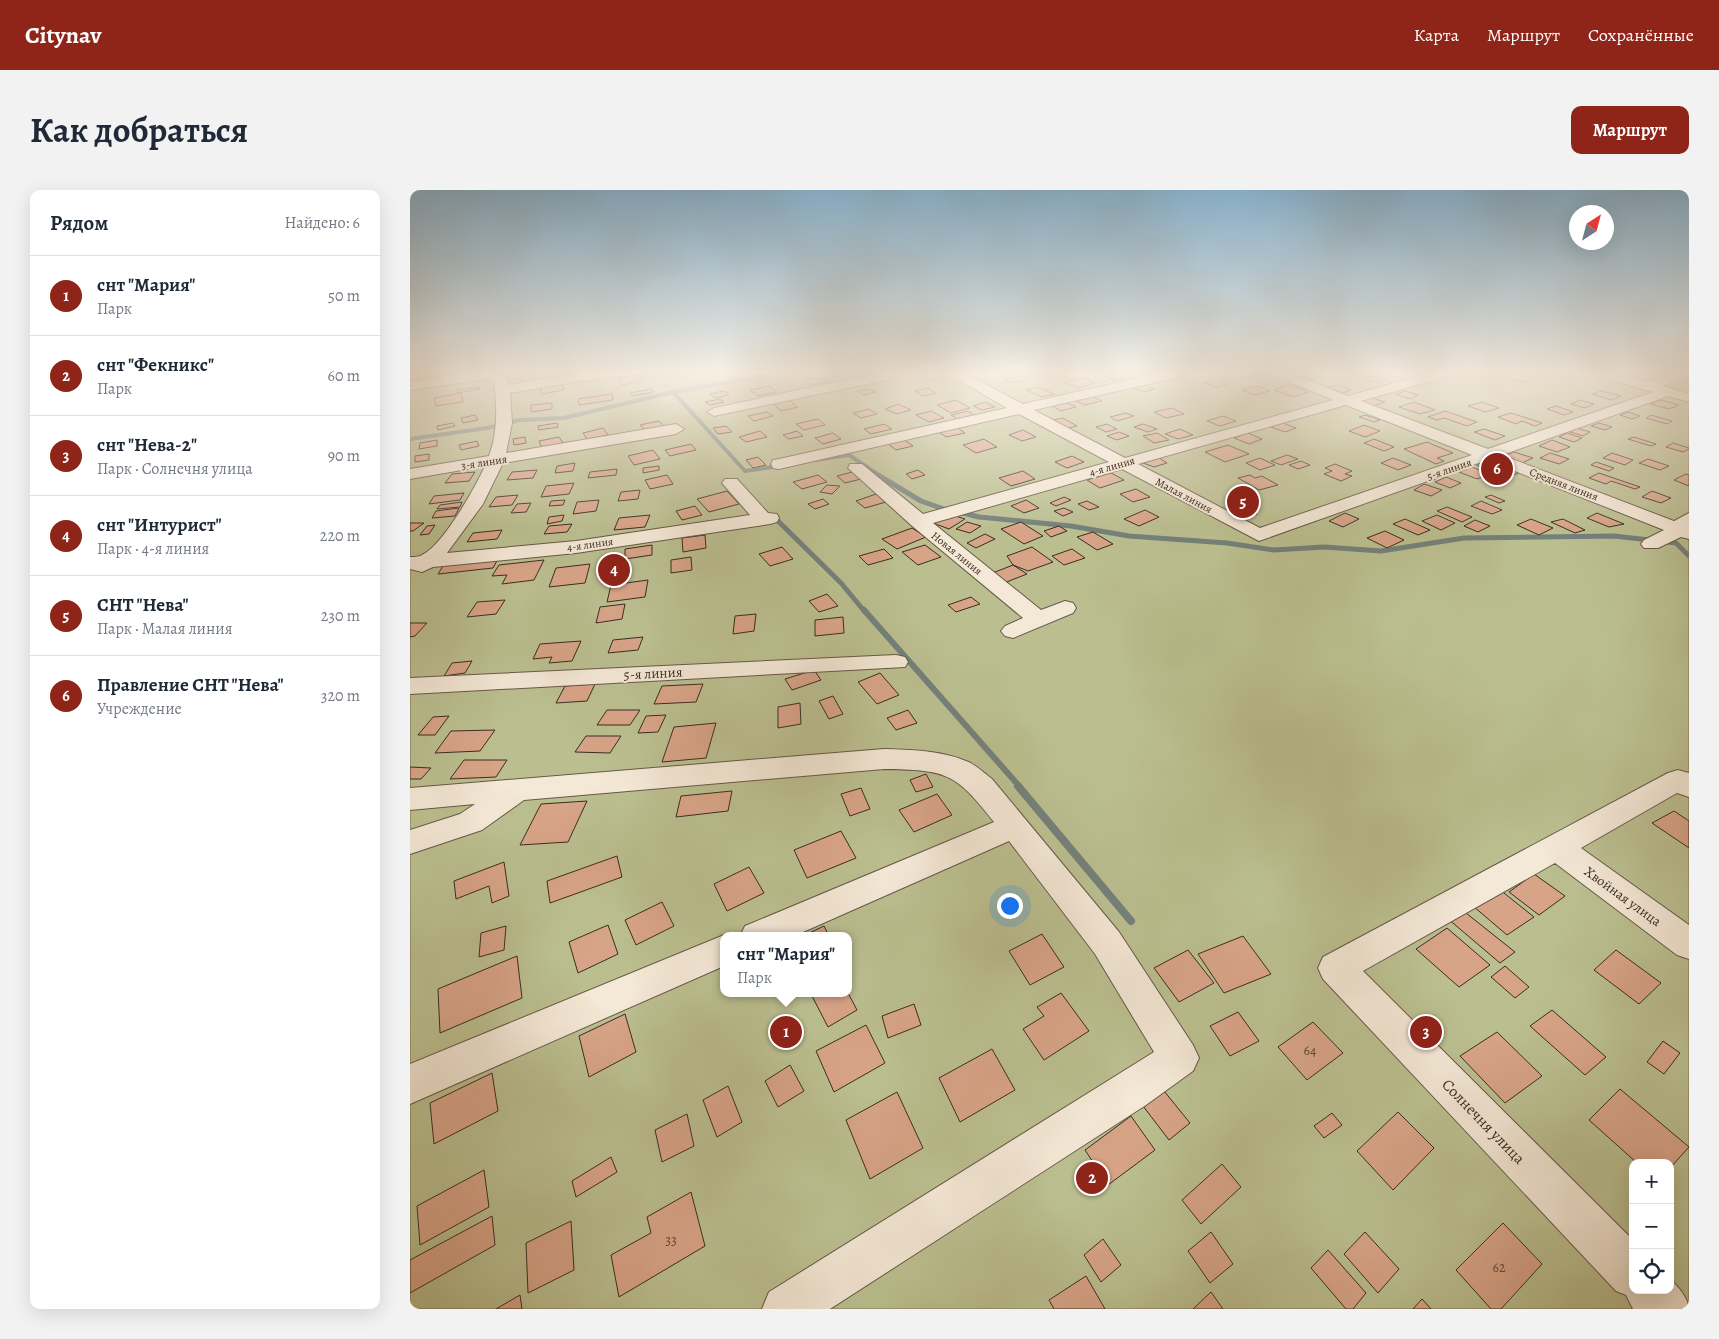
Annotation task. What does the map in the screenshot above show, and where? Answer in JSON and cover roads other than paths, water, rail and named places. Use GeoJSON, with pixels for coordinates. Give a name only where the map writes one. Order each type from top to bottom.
{"type":"FeatureCollection","features":[{"type":"Feature","properties":{"kind":"street"},"geometry":{"type":"LineString","coordinates":[[410,576],[419,562],[459,527],[497,460],[504,423]]}},
{"type":"Feature","properties":{"kind":"street"},"geometry":{"type":"LineString","coordinates":[[779,464],[961,423]]}},
{"type":"Feature","properties":{"kind":"street","name":"Малая линия"},"geometry":{"type":"LineString","coordinates":[[1050,423],[1259,535]]}},
{"type":"Feature","properties":{"kind":"street","name":"4-я линия"},"geometry":{"type":"LineString","coordinates":[[918,521],[1266,423]]}},
{"type":"Feature","properties":{"kind":"street","name":"Средняя линия"},"geometry":{"type":"LineString","coordinates":[[1405,423],[1489,455],[1673,532]]}},
{"type":"Feature","properties":{"kind":"street","name":"5-я линия"},"geometry":{"type":"LineString","coordinates":[[1259,535],[1578,423]]}},
{"type":"Feature","properties":{"kind":"street","name":"3-я линия"},"geometry":{"type":"LineString","coordinates":[[410,474],[676,429]]}},
{"type":"Feature","properties":{"kind":"street","name":"Новая линия"},"geometry":{"type":"LineString","coordinates":[[856,468],[1038,620]]}},
{"type":"Feature","properties":{"kind":"street","name":"4-я линия"},"geometry":{"type":"LineString","coordinates":[[419,562],[576,547],[767,518],[731,483]]}},
{"type":"Feature","properties":{"kind":"street"},"geometry":{"type":"LineString","coordinates":[[1013,631],[1065,608]]}},
{"type":"Feature","properties":{"kind":"street","name":"5-я линия"},"geometry":{"type":"LineString","coordinates":[[410,686],[896,662]]}},
{"type":"Feature","properties":{"kind":"street"},"geometry":{"type":"LineString","coordinates":[[410,799],[884,759],[923,760],[958,768],[982,786],[1107,943],[1178,1058],[1132,1091],[786,1309]]}},
{"type":"Feature","properties":{"kind":"street"},"geometry":{"type":"LineString","coordinates":[[1556,847],[1683,783]]}},
{"type":"Feature","properties":{"kind":"street"},"geometry":{"type":"LineString","coordinates":[[410,842],[471,822],[515,791]]}},
{"type":"Feature","properties":{"kind":"street"},"geometry":{"type":"LineString","coordinates":[[766,932],[1014,826]]}},
{"type":"Feature","properties":{"kind":"street","name":"Хвойная улица"},"geometry":{"type":"LineString","coordinates":[[1556,847],[1689,944]]}},
{"type":"Feature","properties":{"kind":"street","name":"Солнечня улица"},"geometry":{"type":"LineString","coordinates":[[1556,847],[1336,968],[1629,1270]]}},
{"type":"Feature","properties":{"kind":"street"},"geometry":{"type":"LineString","coordinates":[[410,1084],[720,952]]}},
{"type":"Feature","properties":{"kind":"street"},"geometry":{"type":"LineString","coordinates":[[1652,1294],[1666,1309]]}},
{"type":"Feature","properties":{"kind":"waterway"},"geometry":{"type":"LineString","coordinates":[[410,439],[487,428],[507,423]]}},
{"type":"Feature","properties":{"kind":"waterway"},"geometry":{"type":"LineString","coordinates":[[701,423],[745,471],[780,466]]}},
{"type":"Feature","properties":{"kind":"waterway"},"geometry":{"type":"LineString","coordinates":[[815,460],[849,455],[880,476]]}},
{"type":"Feature","properties":{"kind":"waterway"},"geometry":{"type":"LineString","coordinates":[[878,475],[921,501],[947,510]]}},
{"type":"Feature","properties":{"kind":"waterway"},"geometry":{"type":"LineString","coordinates":[[959,512],[979,517],[1071,526],[1129,536],[1227,543],[1274,550],[1324,547],[1381,551],[1464,538],[1614,536],[1676,543],[1689,556]]}},
{"type":"Feature","properties":{"kind":"waterway"},"geometry":{"type":"LineString","coordinates":[[777,520],[841,583],[865,612]]}},
{"type":"Feature","properties":{"kind":"waterway"},"geometry":{"type":"LineString","coordinates":[[864,610],[1020,787]]}},
{"type":"Feature","properties":{"kind":"waterway"},"geometry":{"type":"LineString","coordinates":[[1018,786],[1131,921]]}},
{"type":"Feature","properties":{"kind":"place","name":"Правление СНТ \"Нева\""},"geometry":{"type":"Point","coordinates":[1497,469]}},
{"type":"Feature","properties":{"kind":"place","name":"СНТ \"Нева\""},"geometry":{"type":"Point","coordinates":[1243,502]}},
{"type":"Feature","properties":{"kind":"place","name":"снт \"Интурист\""},"geometry":{"type":"Point","coordinates":[614,570]}},
{"type":"Feature","properties":{"kind":"place","name":"снт \"Мария\""},"geometry":{"type":"Point","coordinates":[786,1032]}},
{"type":"Feature","properties":{"kind":"place","name":"снт \"Нева-2\""},"geometry":{"type":"Point","coordinates":[1426,1032]}},
{"type":"Feature","properties":{"kind":"place","name":"снт \"Фекникс\""},"geometry":{"type":"Point","coordinates":[1092,1178]}}]}
